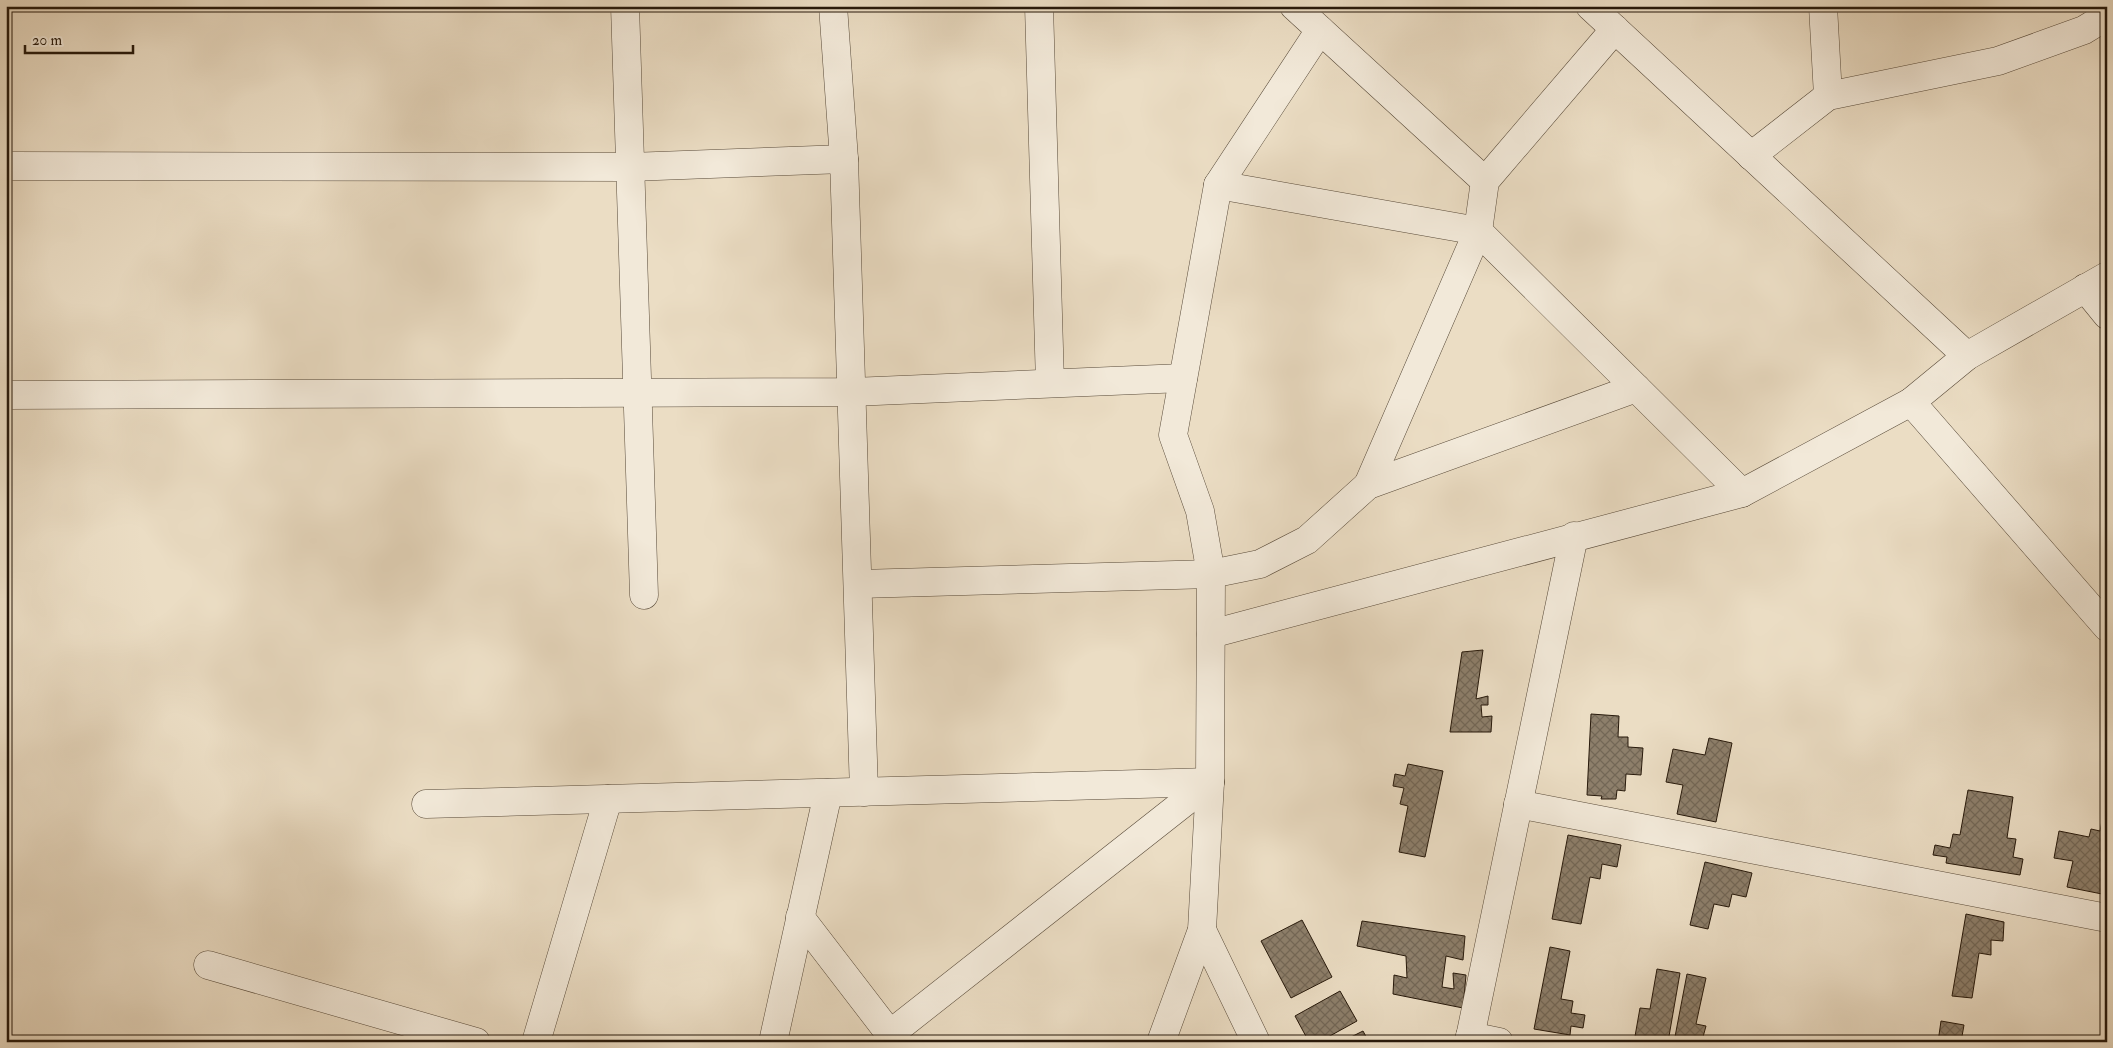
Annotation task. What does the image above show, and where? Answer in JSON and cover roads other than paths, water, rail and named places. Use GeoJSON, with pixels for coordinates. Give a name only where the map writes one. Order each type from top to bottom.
{"type":"FeatureCollection","features":[{"type":"Feature","properties":{"kind":"street"},"geometry":{"type":"LineString","coordinates":[[625,6],[644,595]]}},
{"type":"Feature","properties":{"kind":"street"},"geometry":{"type":"LineString","coordinates":[[1039,6],[1050,383]]}},
{"type":"Feature","properties":{"kind":"street"},"geometry":{"type":"LineString","coordinates":[[1294,6],[1485,181]]}},
{"type":"Feature","properties":{"kind":"street"},"geometry":{"type":"LineString","coordinates":[[1590,6],[1967,356]]}},
{"type":"Feature","properties":{"kind":"street"},"geometry":{"type":"LineString","coordinates":[[1823,6],[1828,96]]}},
{"type":"Feature","properties":{"kind":"street"},"geometry":{"type":"LineString","coordinates":[[828,8],[844,159],[859,584],[864,792]]}},
{"type":"Feature","properties":{"kind":"street"},"geometry":{"type":"LineString","coordinates":[[1751,156],[1828,96],[1998,61],[2084,30],[2107,16]]}},
{"type":"Feature","properties":{"kind":"street"},"geometry":{"type":"LineString","coordinates":[[1368,485],[1478,231],[1485,181],[1614,29]]}},
{"type":"Feature","properties":{"kind":"street"},"geometry":{"type":"LineString","coordinates":[[1161,1042],[1202,930],[1210,782],[1211,574],[1200,511],[1173,435],[1218,185],[1320,30]]}},
{"type":"Feature","properties":{"kind":"street"},"geometry":{"type":"LineString","coordinates":[[6,166],[630,167],[844,159]]}},
{"type":"Feature","properties":{"kind":"street"},"geometry":{"type":"LineString","coordinates":[[1218,185],[1478,231],[1742,493]]}},
{"type":"Feature","properties":{"kind":"street"},"geometry":{"type":"LineString","coordinates":[[1211,634],[1574,536],[1742,493],[1911,402],[1967,356],[2096,282],[2107,314]]}},
{"type":"Feature","properties":{"kind":"street"},"geometry":{"type":"LineString","coordinates":[[6,395],[852,392],[1183,378]]}},
{"type":"Feature","properties":{"kind":"street"},"geometry":{"type":"LineString","coordinates":[[859,584],[1211,574],[1260,564],[1307,540],[1368,485],[1636,388]]}},
{"type":"Feature","properties":{"kind":"street"},"geometry":{"type":"LineString","coordinates":[[1911,402],[2107,627]]}},
{"type":"Feature","properties":{"kind":"street"},"geometry":{"type":"LineString","coordinates":[[1499,1042],[1470,1039],[1574,536]]}},
{"type":"Feature","properties":{"kind":"street"},"geometry":{"type":"LineString","coordinates":[[426,804],[1210,782]]}},
{"type":"Feature","properties":{"kind":"street"},"geometry":{"type":"LineString","coordinates":[[800,917],[893,1038],[1210,782]]}},
{"type":"Feature","properties":{"kind":"street"},"geometry":{"type":"LineString","coordinates":[[773,1042],[828,793]]}},
{"type":"Feature","properties":{"kind":"street"},"geometry":{"type":"LineString","coordinates":[[536,1042],[608,799]]}},
{"type":"Feature","properties":{"kind":"street"},"geometry":{"type":"LineString","coordinates":[[1518,804],[2107,918]]}},
{"type":"Feature","properties":{"kind":"street"},"geometry":{"type":"LineString","coordinates":[[1202,930],[1256,1042]]}},
{"type":"Feature","properties":{"kind":"street"},"geometry":{"type":"LineString","coordinates":[[208,965],[476,1042]]}}]}
